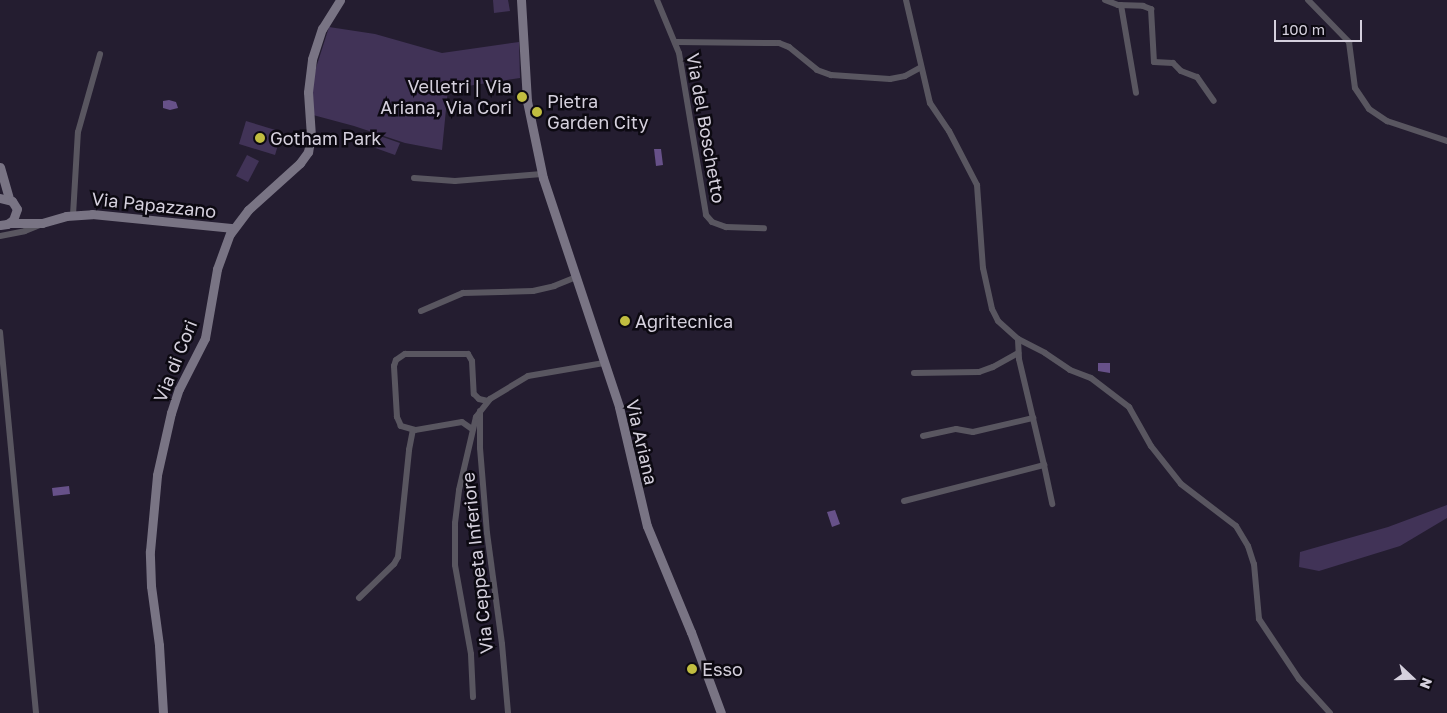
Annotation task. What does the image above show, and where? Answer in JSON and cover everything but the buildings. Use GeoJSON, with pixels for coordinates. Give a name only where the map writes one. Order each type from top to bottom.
{"type":"FeatureCollection","features":[{"type":"Feature","properties":{"kind":"main road","name":"Via di Cori"},"geometry":{"type":"LineString","coordinates":[[163,713],[160,648],[150,566],[156,479],[173,404],[205,338],[218,266],[233,228],[260,198],[300,163],[308,152],[311,139],[308,92],[312,64],[322,29],[340,0]]}},
{"type":"Feature","properties":{"kind":"main road","name":"Via Ariana"},"geometry":{"type":"LineString","coordinates":[[522,0],[526,94],[542,174],[622,420],[645,521],[659,559],[692,632],[721,713]]}},
{"type":"Feature","properties":{"kind":"main road"},"geometry":{"type":"LineString","coordinates":[[0,167],[8,201],[17,213],[10,223]]}},
{"type":"Feature","properties":{"kind":"main road"},"geometry":{"type":"LineString","coordinates":[[8,201],[30,222]]}},
{"type":"Feature","properties":{"kind":"main road","name":"Via Papazzano"},"geometry":{"type":"LineString","coordinates":[[0,224],[42,223],[73,215],[92,214],[233,228]]}},
{"type":"Feature","properties":{"kind":"street","name":"Via del Boschetto"},"geometry":{"type":"LineString","coordinates":[[657,0],[676,42],[690,110],[706,215],[712,222],[726,227],[764,228]]}},
{"type":"Feature","properties":{"kind":"street"},"geometry":{"type":"LineString","coordinates":[[906,0],[932,108],[949,131],[977,185],[980,242],[992,309],[1001,326],[1018,340],[1043,352],[1070,370],[1093,379],[1129,407],[1151,446],[1181,484],[1236,526],[1248,546],[1255,567],[1259,619],[1299,680],[1330,713]]}},
{"type":"Feature","properties":{"kind":"street"},"geometry":{"type":"LineString","coordinates":[[1105,0],[1121,5],[1143,6],[1152,10],[1154,62],[1173,63],[1181,71],[1197,77],[1214,101]]}},
{"type":"Feature","properties":{"kind":"street"},"geometry":{"type":"LineString","coordinates":[[1308,0],[1349,42],[1352,51],[1354,86],[1369,109],[1387,121],[1447,141]]}},
{"type":"Feature","properties":{"kind":"street"},"geometry":{"type":"LineString","coordinates":[[1121,5],[1136,93]]}},
{"type":"Feature","properties":{"kind":"street","name":"Via del Boschetto"},"geometry":{"type":"LineString","coordinates":[[676,42],[778,43],[789,47],[817,70],[833,76],[890,79],[905,76],[921,67]]}},
{"type":"Feature","properties":{"kind":"street"},"geometry":{"type":"LineString","coordinates":[[73,215],[78,132],[100,54]]}},
{"type":"Feature","properties":{"kind":"street"},"geometry":{"type":"LineString","coordinates":[[414,178],[455,181],[542,174]]}},
{"type":"Feature","properties":{"kind":"street","name":"Via Papazzano"},"geometry":{"type":"LineString","coordinates":[[0,236],[25,232],[42,223]]}},
{"type":"Feature","properties":{"kind":"street"},"geometry":{"type":"LineString","coordinates":[[421,311],[463,293],[533,291],[554,286],[576,277]]}},
{"type":"Feature","properties":{"kind":"street"},"geometry":{"type":"LineString","coordinates":[[0,332],[36,713]]}},
{"type":"Feature","properties":{"kind":"street"},"geometry":{"type":"LineString","coordinates":[[1018,340],[1018,352],[1052,504]]}},
{"type":"Feature","properties":{"kind":"street"},"geometry":{"type":"LineString","coordinates":[[914,373],[979,372],[993,367],[1018,352]]}},
{"type":"Feature","properties":{"kind":"street"},"geometry":{"type":"LineString","coordinates":[[472,429],[462,422],[413,430],[402,427],[397,419],[394,366],[397,359],[402,355],[468,354],[472,361],[474,393],[479,399],[488,401]]}},
{"type":"Feature","properties":{"kind":"street","name":"Via Ceppeta Inferiore"},"geometry":{"type":"LineString","coordinates":[[473,697],[471,654],[456,569],[455,534],[456,502],[472,429],[480,410],[488,401],[531,374],[604,363]]}},
{"type":"Feature","properties":{"kind":"street","name":"Via Ceppeta Inferiore"},"geometry":{"type":"LineString","coordinates":[[480,410],[480,448],[487,533],[502,644],[508,713]]}},
{"type":"Feature","properties":{"kind":"street"},"geometry":{"type":"LineString","coordinates":[[923,436],[956,429],[972,432],[1033,418]]}},
{"type":"Feature","properties":{"kind":"street"},"geometry":{"type":"LineString","coordinates":[[359,598],[394,564],[398,557],[408,453],[413,430]]}},
{"type":"Feature","properties":{"kind":"street"},"geometry":{"type":"LineString","coordinates":[[904,501],[1044,465]]}},
{"type":"Feature","properties":{"kind":"shaded area"},"geometry":{"type":"Polygon","coordinates":[[[493,0],[508,0],[510,11],[494,13],[493,0]]]}},
{"type":"Feature","properties":{"kind":"shaded area"},"geometry":{"type":"Polygon","coordinates":[[[329,27],[375,34],[442,53],[519,42],[520,78],[448,89],[442,150],[405,143],[313,115],[311,90],[329,27]]]}},
{"type":"Feature","properties":{"kind":"shaded area"},"geometry":{"type":"Polygon","coordinates":[[[163,101],[176,102],[178,108],[170,110],[163,108],[163,101]]]}},
{"type":"Feature","properties":{"kind":"shaded area","name":"Gotham Park"},"geometry":{"type":"Polygon","coordinates":[[[246,121],[282,132],[275,155],[239,144],[246,121]]]}},
{"type":"Feature","properties":{"kind":"shaded area"},"geometry":{"type":"Polygon","coordinates":[[[371,133],[400,143],[395,155],[367,145],[371,133]]]}},
{"type":"Feature","properties":{"kind":"shaded area"},"geometry":{"type":"Polygon","coordinates":[[[654,149],[661,149],[663,165],[656,166],[654,149]]]}},
{"type":"Feature","properties":{"kind":"shaded area","name":"Gotham Park"},"geometry":{"type":"Polygon","coordinates":[[[247,155],[259,161],[248,182],[236,176],[247,155]]]}},
{"type":"Feature","properties":{"kind":"shaded area"},"geometry":{"type":"Polygon","coordinates":[[[1098,363],[1110,363],[1110,373],[1098,371],[1098,363]]]}},
{"type":"Feature","properties":{"kind":"shaded area"},"geometry":{"type":"Polygon","coordinates":[[[69,486],[70,494],[53,496],[52,488],[69,486]]]}},
{"type":"Feature","properties":{"kind":"shaded area"},"geometry":{"type":"Polygon","coordinates":[[[1447,505],[1447,518],[1400,546],[1319,571],[1299,567],[1300,552],[1388,527],[1447,505]]]}},
{"type":"Feature","properties":{"kind":"shaded area"},"geometry":{"type":"Polygon","coordinates":[[[835,510],[840,524],[832,527],[827,512],[835,510]]]}},
{"type":"Feature","properties":{"kind":"place","name":"Velletri | Via Ariana, Via Cori"},"geometry":{"type":"Point","coordinates":[522,97]}},
{"type":"Feature","properties":{"kind":"place","name":"Pietra Garden City"},"geometry":{"type":"Point","coordinates":[537,112]}},
{"type":"Feature","properties":{"kind":"place","name":"Gotham Park"},"geometry":{"type":"Point","coordinates":[260,138]}},
{"type":"Feature","properties":{"kind":"place","name":"Agritecnica"},"geometry":{"type":"Point","coordinates":[625,321]}},
{"type":"Feature","properties":{"kind":"place","name":"Esso"},"geometry":{"type":"Point","coordinates":[692,669]}}]}
